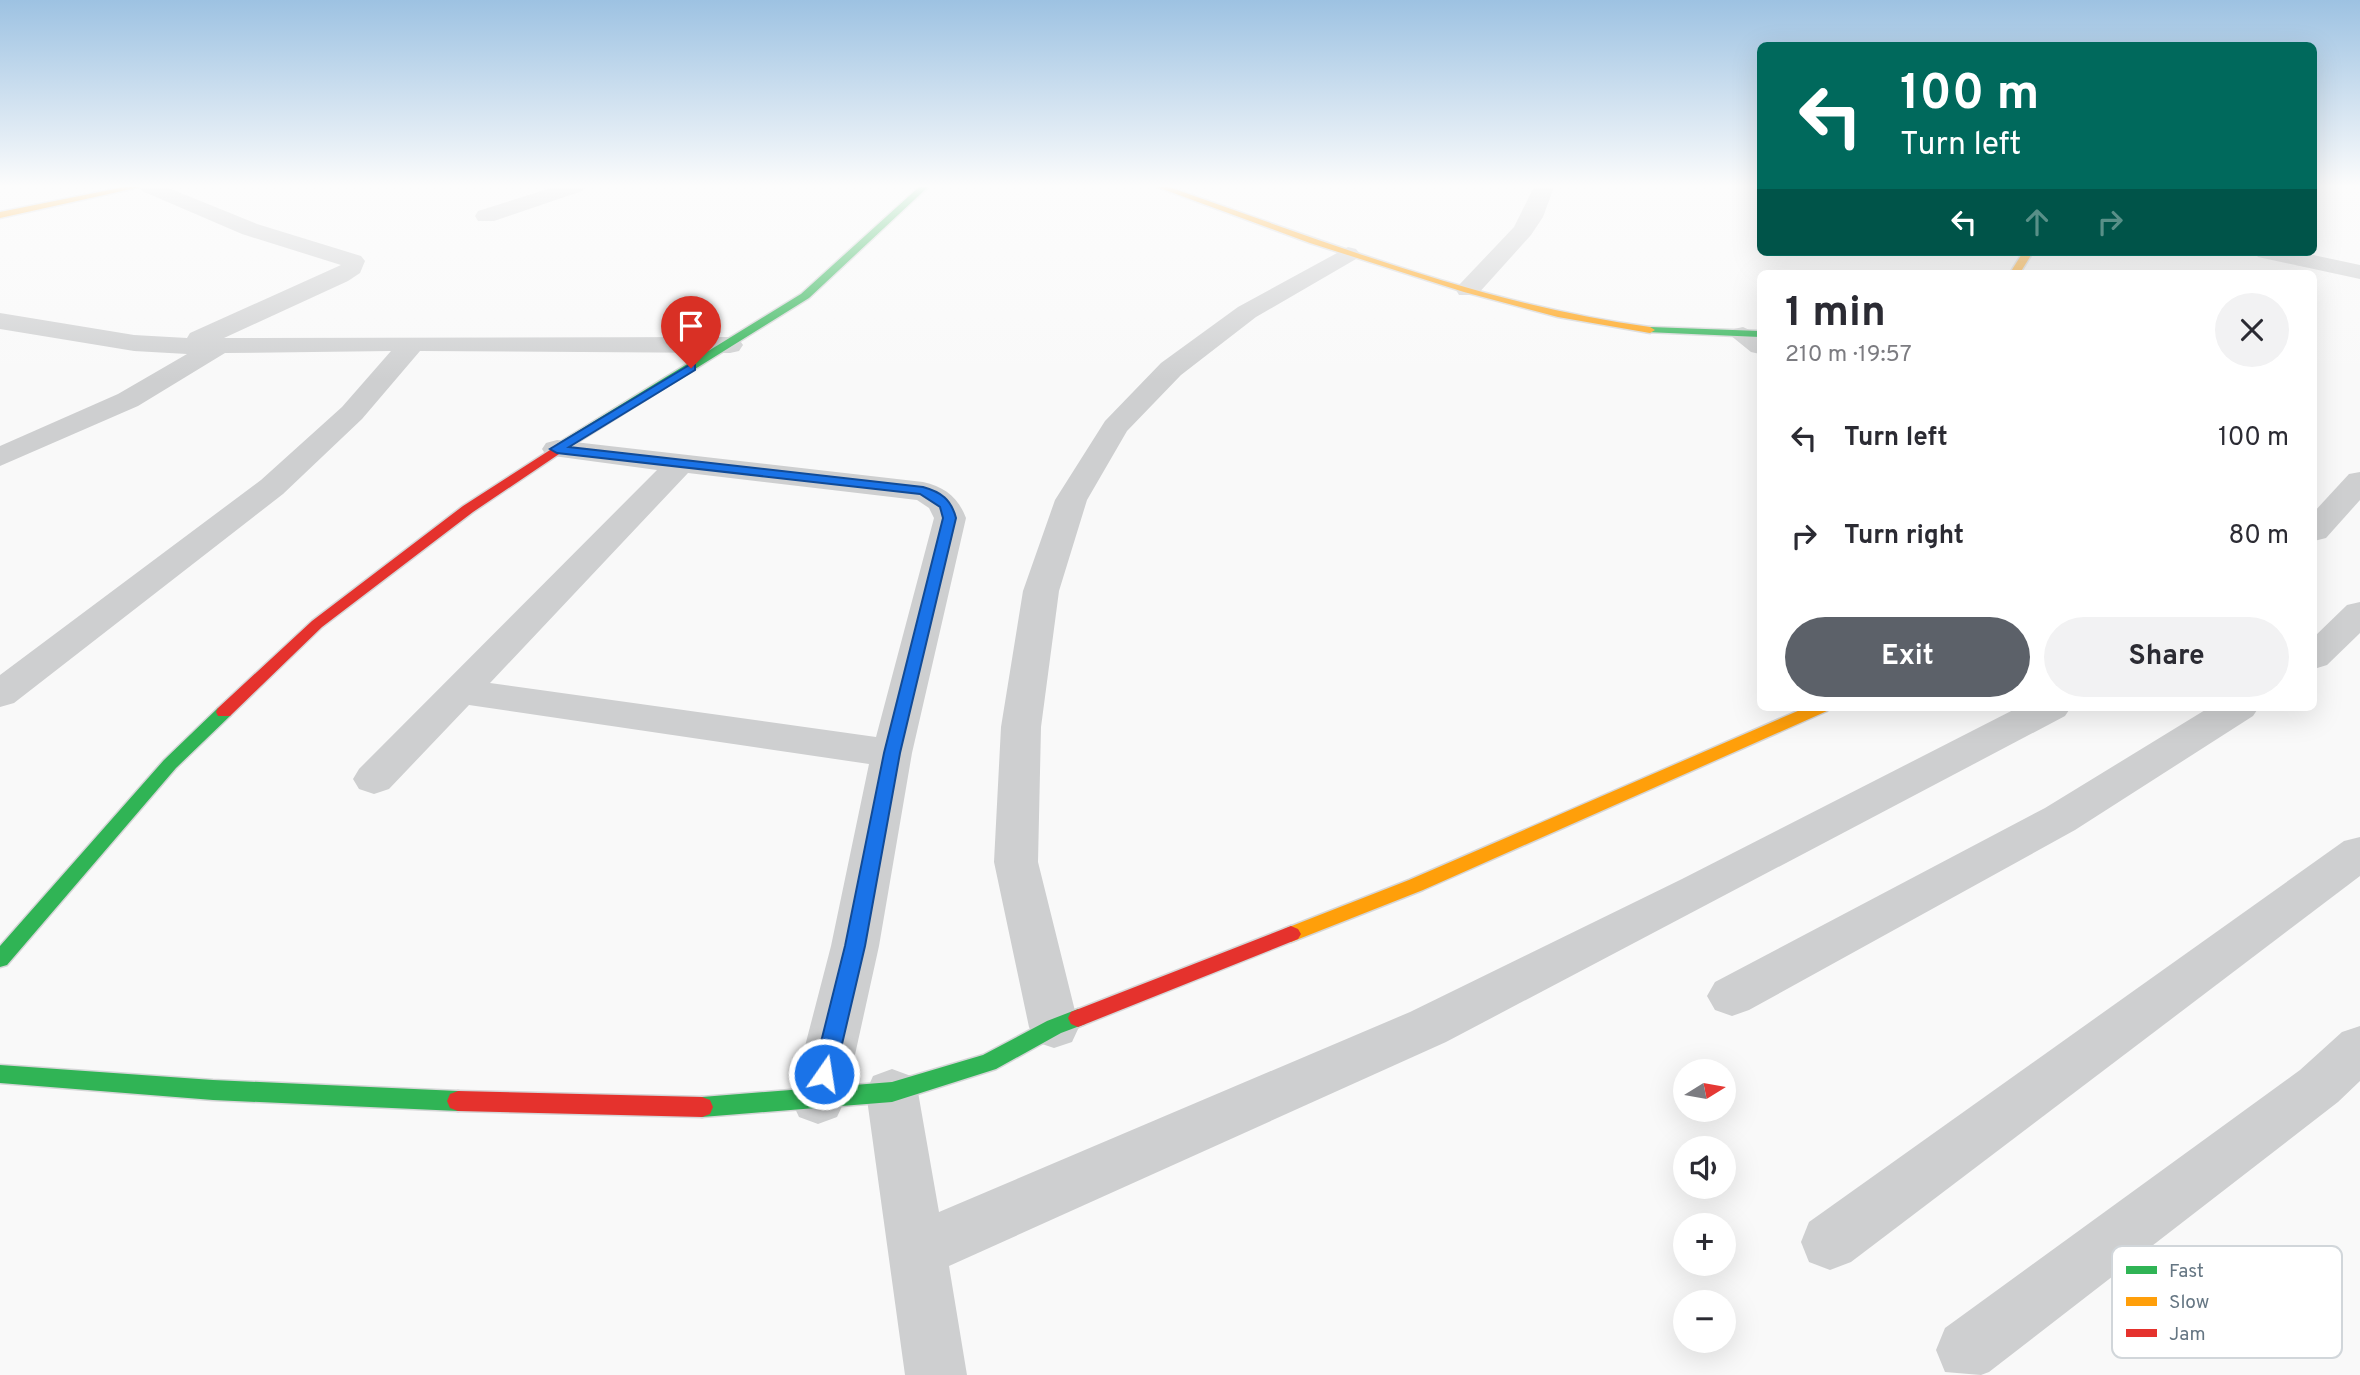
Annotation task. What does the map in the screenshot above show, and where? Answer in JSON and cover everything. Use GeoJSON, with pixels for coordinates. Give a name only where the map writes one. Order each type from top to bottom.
{"type":"FeatureCollection","features":[{"type":"Feature","properties":{"kind":"street"},"geometry":{"type":"LineString","coordinates":[[183,346],[341,276],[352,268],[353,261],[318,251]]}},
{"type":"Feature","properties":{"kind":"street"},"geometry":{"type":"LineString","coordinates":[[0,959],[170,764],[317,624],[468,509],[557,449],[730,345],[805,296],[854,251]]}},
{"type":"Feature","properties":{"kind":"street"},"geometry":{"type":"LineString","coordinates":[[1340,251],[1543,313],[1605,325],[1755,338]]}},
{"type":"Feature","properties":{"kind":"street"},"geometry":{"type":"LineString","coordinates":[[1468,290],[1505,251]]}},
{"type":"Feature","properties":{"kind":"street"},"geometry":{"type":"LineString","coordinates":[[1054,1027],[1016,862],[1016,848],[1021,727],[1041,591],[1071,500],[1115,427],[1171,369],[1247,312],[1348,254]]}},
{"type":"Feature","properties":{"kind":"street"},"geometry":{"type":"LineString","coordinates":[[2285,256],[2360,272]]}},
{"type":"Feature","properties":{"kind":"street"},"geometry":{"type":"LineString","coordinates":[[0,321],[121,341],[183,346],[413,343],[730,345]]}},
{"type":"Feature","properties":{"kind":"street"},"geometry":{"type":"LineString","coordinates":[[0,694],[272,487],[352,413],[413,343]]}},
{"type":"Feature","properties":{"kind":"street"},"geometry":{"type":"LineString","coordinates":[[0,457],[128,400],[221,345]]}},
{"type":"Feature","properties":{"kind":"street"},"geometry":{"type":"LineString","coordinates":[[557,449],[923,491],[938,497],[946,506],[950,518],[892,753],[855,946],[818,1100]]}},
{"type":"Feature","properties":{"kind":"street"},"geometry":{"type":"LineString","coordinates":[[374,779],[680,464]]}},
{"type":"Feature","properties":{"kind":"street"},"geometry":{"type":"LineString","coordinates":[[2317,488],[2355,492]]}},
{"type":"Feature","properties":{"kind":"street"},"geometry":{"type":"LineString","coordinates":[[2317,528],[2355,492]]}},
{"type":"Feature","properties":{"kind":"street"},"geometry":{"type":"LineString","coordinates":[[2317,654],[2360,613]]}},
{"type":"Feature","properties":{"kind":"street"},"geometry":{"type":"LineString","coordinates":[[460,691],[892,753]]}},
{"type":"Feature","properties":{"kind":"street"},"geometry":{"type":"LineString","coordinates":[[0,1074],[213,1090],[449,1101],[713,1107],[892,1092],[989,1063],[1054,1027],[1416,885],[1813,711]]}},
{"type":"Feature","properties":{"kind":"street"},"geometry":{"type":"LineString","coordinates":[[917,1251],[1428,1027],[1698,891],[2043,711]]}},
{"type":"Feature","properties":{"kind":"street"},"geometry":{"type":"LineString","coordinates":[[1732,996],[2060,819],[2233,711]]}},
{"type":"Feature","properties":{"kind":"street"},"geometry":{"type":"LineString","coordinates":[[1830,1242],[2360,852]]}},
{"type":"Feature","properties":{"kind":"street"},"geometry":{"type":"LineString","coordinates":[[1967,1350],[2319,1086],[2360,1048]]}},
{"type":"Feature","properties":{"kind":"street"},"geometry":{"type":"LineString","coordinates":[[892,1092],[936,1375]]}},
{"type":"Feature","properties":{"kind":"traffic: fast"},"geometry":{"type":"LineString","coordinates":[[561,447],[805,296],[854,251]]}},
{"type":"Feature","properties":{"kind":"traffic: fast"},"geometry":{"type":"LineString","coordinates":[[1650,330],[1757,334]]}},
{"type":"Feature","properties":{"kind":"traffic: fast"},"geometry":{"type":"LineString","coordinates":[[0,959],[170,764],[224,712]]}},
{"type":"Feature","properties":{"kind":"traffic: fast"},"geometry":{"type":"LineString","coordinates":[[702,1107],[892,1092],[989,1063],[1054,1027],[1078,1018]]}},
{"type":"Feature","properties":{"kind":"traffic: fast"},"geometry":{"type":"LineString","coordinates":[[0,1074],[213,1090],[458,1101]]}},
{"type":"Feature","properties":{"kind":"traffic: slow"},"geometry":{"type":"LineString","coordinates":[[1344,251],[1536,308],[1581,319],[1650,330]]}},
{"type":"Feature","properties":{"kind":"traffic: slow"},"geometry":{"type":"LineString","coordinates":[[2017,270],[2026,256]]}},
{"type":"Feature","properties":{"kind":"traffic: slow"},"geometry":{"type":"LineString","coordinates":[[1291,934],[1416,885],[1812,711]]}},
{"type":"Feature","properties":{"kind":"traffic: jam"},"geometry":{"type":"LineString","coordinates":[[224,712],[317,624],[468,509],[561,447]]}},
{"type":"Feature","properties":{"kind":"traffic: jam"},"geometry":{"type":"LineString","coordinates":[[1078,1018],[1291,934]]}},
{"type":"Feature","properties":{"kind":"traffic: jam"},"geometry":{"type":"LineString","coordinates":[[458,1101],[702,1107]]}},
{"type":"Feature","properties":{"kind":"route"},"geometry":{"type":"LineString","coordinates":[[691,368],[557,449],[923,491],[938,497],[946,506],[950,518],[892,753],[855,946],[824,1074]]}}]}
